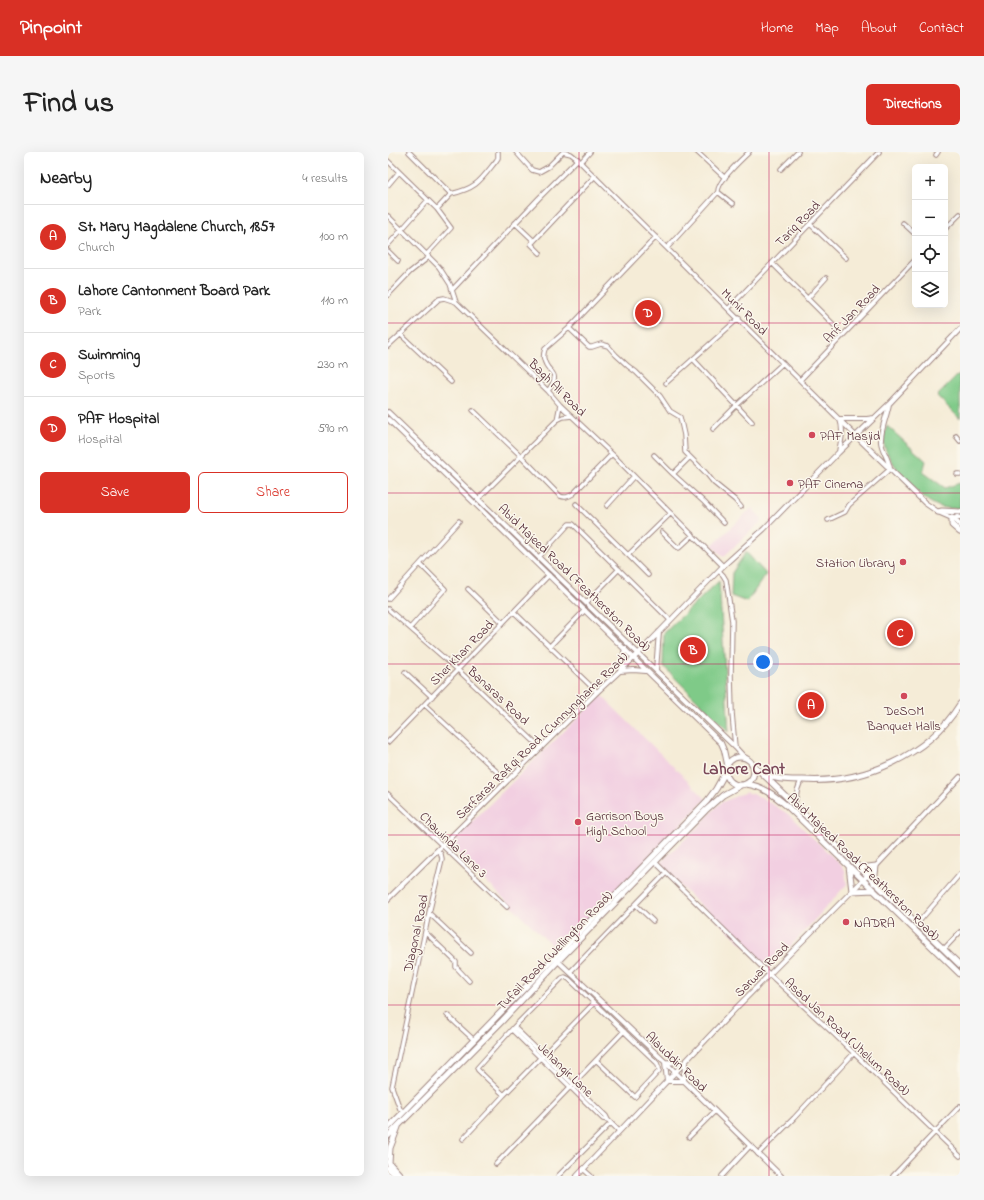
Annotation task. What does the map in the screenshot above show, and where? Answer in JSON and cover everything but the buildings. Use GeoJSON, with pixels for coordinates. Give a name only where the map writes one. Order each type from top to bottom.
{"type":"FeatureCollection","features":[{"type":"Feature","properties":{"kind":"main road"},"geometry":{"type":"LineString","coordinates":[[938,512],[960,512]]}},
{"type":"Feature","properties":{"kind":"main road"},"geometry":{"type":"LineString","coordinates":[[953,519],[952,525],[960,532]]}},
{"type":"Feature","properties":{"kind":"main road"},"geometry":{"type":"LineString","coordinates":[[762,773],[776,778],[833,780],[851,777],[877,769],[898,760],[930,739],[944,725],[960,704]]}},
{"type":"Feature","properties":{"kind":"main road"},"geometry":{"type":"LineString","coordinates":[[740,756],[748,759],[753,765],[753,776],[750,781],[736,785],[729,780],[726,771],[727,764],[735,757],[740,756]]}},
{"type":"Feature","properties":{"kind":"main road","name":"Abid Majeed Road (Featherston Road)"},"geometry":{"type":"LineString","coordinates":[[753,765],[860,868],[874,890],[960,974]]}},
{"type":"Feature","properties":{"kind":"main road","name":"Tufail Road (Wellington Road)"},"geometry":{"type":"LineString","coordinates":[[388,1128],[707,801],[726,771]]}},
{"type":"Feature","properties":{"kind":"main road","name":"Abid Majeed Road (Featherston Road)"},"geometry":{"type":"LineString","coordinates":[[743,784],[764,789],[775,796],[849,866],[874,883],[960,965]]}},
{"type":"Feature","properties":{"kind":"main road","name":"Tufail Road (Wellington Road)"},"geometry":{"type":"LineString","coordinates":[[388,1136],[715,802],[726,793],[743,784]]}},
{"type":"Feature","properties":{"kind":"main road"},"geometry":{"type":"LineString","coordinates":[[849,866],[852,891],[874,890]]}},
{"type":"Feature","properties":{"kind":"main road"},"geometry":{"type":"LineString","coordinates":[[860,868],[876,866],[874,883]]}},
{"type":"Feature","properties":{"kind":"main road"},"geometry":{"type":"LineString","coordinates":[[396,1176],[388,1165],[391,1144],[399,1124]]}},
{"type":"Feature","properties":{"kind":"main road"},"geometry":{"type":"LineString","coordinates":[[388,1165],[401,1176]]}},
{"type":"Feature","properties":{"kind":"street"},"geometry":{"type":"LineString","coordinates":[[409,152],[451,194]]}},
{"type":"Feature","properties":{"kind":"street"},"geometry":{"type":"LineString","coordinates":[[437,209],[451,194],[465,191],[476,185],[498,158],[498,152]]}},
{"type":"Feature","properties":{"kind":"street","name":"Munir Road"},"geometry":{"type":"LineString","coordinates":[[516,152],[532,170],[539,172],[548,167],[563,152],[571,154],[656,236],[925,503],[938,512],[953,519],[960,525]]}},
{"type":"Feature","properties":{"kind":"street"},"geometry":{"type":"LineString","coordinates":[[452,290],[515,223],[590,152]]}},
{"type":"Feature","properties":{"kind":"street"},"geometry":{"type":"LineString","coordinates":[[697,152],[724,178]]}},
{"type":"Feature","properties":{"kind":"street"},"geometry":{"type":"LineString","coordinates":[[781,169],[798,152]]}},
{"type":"Feature","properties":{"kind":"street","name":"Tariq Road"},"geometry":{"type":"LineString","coordinates":[[729,308],[879,152]]}},
{"type":"Feature","properties":{"kind":"street"},"geometry":{"type":"LineString","coordinates":[[667,248],[718,192],[717,188],[724,178],[747,153]]}},
{"type":"Feature","properties":{"kind":"street"},"geometry":{"type":"LineString","coordinates":[[388,161],[437,209],[451,228],[428,255],[388,294]]}},
{"type":"Feature","properties":{"kind":"street"},"geometry":{"type":"LineString","coordinates":[[388,185],[399,172]]}},
{"type":"Feature","properties":{"kind":"street"},"geometry":{"type":"LineString","coordinates":[[540,253],[531,244],[595,176]]}},
{"type":"Feature","properties":{"kind":"street"},"geometry":{"type":"LineString","coordinates":[[718,192],[733,204]]}},
{"type":"Feature","properties":{"kind":"street"},"geometry":{"type":"LineString","coordinates":[[388,245],[428,200]]}},
{"type":"Feature","properties":{"kind":"street"},"geometry":{"type":"LineString","coordinates":[[948,226],[960,214]]}},
{"type":"Feature","properties":{"kind":"street","name":"Bagh Ali Road"},"geometry":{"type":"LineString","coordinates":[[388,216],[444,272],[456,302],[612,454],[723,566]]}},
{"type":"Feature","properties":{"kind":"street"},"geometry":{"type":"LineString","coordinates":[[515,223],[534,241]]}},
{"type":"Feature","properties":{"kind":"street"},"geometry":{"type":"LineString","coordinates":[[903,223],[912,231]]}},
{"type":"Feature","properties":{"kind":"street"},"geometry":{"type":"LineString","coordinates":[[810,224],[846,258]]}},
{"type":"Feature","properties":{"kind":"street"},"geometry":{"type":"LineString","coordinates":[[548,391],[554,382],[555,377],[544,360],[545,349],[569,328],[656,236]]}},
{"type":"Feature","properties":{"kind":"street"},"geometry":{"type":"LineString","coordinates":[[388,251],[398,261]]}},
{"type":"Feature","properties":{"kind":"street"},"geometry":{"type":"LineString","coordinates":[[772,263],[838,329]]}},
{"type":"Feature","properties":{"kind":"street","name":"Arif Jan Road"},"geometry":{"type":"LineString","coordinates":[[801,379],[912,263]]}},
{"type":"Feature","properties":{"kind":"street"},"geometry":{"type":"LineString","coordinates":[[807,299],[826,278]]}},
{"type":"Feature","properties":{"kind":"street"},"geometry":{"type":"LineString","coordinates":[[388,346],[439,299],[444,298],[456,302]]}},
{"type":"Feature","properties":{"kind":"street"},"geometry":{"type":"LineString","coordinates":[[666,383],[739,318]]}},
{"type":"Feature","properties":{"kind":"street"},"geometry":{"type":"LineString","coordinates":[[569,328],[589,347],[601,344],[608,346],[660,396],[670,411],[680,417],[684,435],[685,452],[699,465],[718,488],[735,500],[741,507]]}},
{"type":"Feature","properties":{"kind":"street","name":"Sarfaraz Rafiqi Road (Cunnynghame Road)"},"geometry":{"type":"LineString","coordinates":[[388,899],[597,692],[634,658],[723,566],[764,529],[839,452],[889,404],[960,329]]}},
{"type":"Feature","properties":{"kind":"street"},"geometry":{"type":"LineString","coordinates":[[400,334],[451,382]]}},
{"type":"Feature","properties":{"kind":"street"},"geometry":{"type":"LineString","coordinates":[[693,359],[752,422]]}},
{"type":"Feature","properties":{"kind":"street"},"geometry":{"type":"LineString","coordinates":[[713,429],[783,363]]}},
{"type":"Feature","properties":{"kind":"street"},"geometry":{"type":"LineString","coordinates":[[828,520],[845,512],[849,505],[890,469],[889,462],[881,442],[889,404]]}},
{"type":"Feature","properties":{"kind":"street"},"geometry":{"type":"LineString","coordinates":[[557,420],[560,405]]}},
{"type":"Feature","properties":{"kind":"street"},"geometry":{"type":"LineString","coordinates":[[473,410],[560,496],[564,498],[573,494],[612,454]]}},
{"type":"Feature","properties":{"kind":"street","name":"Abid Majeed Road (Featherston Road)"},"geometry":{"type":"LineString","coordinates":[[388,412],[656,670],[745,758]]}},
{"type":"Feature","properties":{"kind":"street"},"geometry":{"type":"LineString","coordinates":[[478,499],[557,420],[563,417],[572,416]]}},
{"type":"Feature","properties":{"kind":"street"},"geometry":{"type":"LineString","coordinates":[[839,452],[843,434],[840,419],[874,418]]}},
{"type":"Feature","properties":{"kind":"street","name":"Abid Majeed Road (Featherston Road)"},"geometry":{"type":"LineString","coordinates":[[388,419],[625,648],[646,671],[721,742],[727,764]]}},
{"type":"Feature","properties":{"kind":"street"},"geometry":{"type":"LineString","coordinates":[[956,436],[960,441]]}},
{"type":"Feature","properties":{"kind":"street"},"geometry":{"type":"LineString","coordinates":[[654,455],[724,523]]}},
{"type":"Feature","properties":{"kind":"street"},"geometry":{"type":"LineString","coordinates":[[673,474],[690,457]]}},
{"type":"Feature","properties":{"kind":"street"},"geometry":{"type":"LineString","coordinates":[[607,506],[634,476]]}},
{"type":"Feature","properties":{"kind":"street"},"geometry":{"type":"LineString","coordinates":[[576,504],[648,575]]}},
{"type":"Feature","properties":{"kind":"street"},"geometry":{"type":"LineString","coordinates":[[628,555],[671,513]]}},
{"type":"Feature","properties":{"kind":"street"},"geometry":{"type":"LineString","coordinates":[[953,519],[957,517],[960,518]]}},
{"type":"Feature","properties":{"kind":"street"},"geometry":{"type":"LineString","coordinates":[[388,599],[459,521]]}},
{"type":"Feature","properties":{"kind":"street"},"geometry":{"type":"LineString","coordinates":[[539,557],[569,524],[573,524],[670,620]]}},
{"type":"Feature","properties":{"kind":"street"},"geometry":{"type":"LineString","coordinates":[[662,532],[679,548],[693,535]]}},
{"type":"Feature","properties":{"kind":"street"},"geometry":{"type":"LineString","coordinates":[[410,628],[444,592],[445,589],[420,564]]}},
{"type":"Feature","properties":{"kind":"street"},"geometry":{"type":"LineString","coordinates":[[586,603],[619,569]]}},
{"type":"Feature","properties":{"kind":"street"},"geometry":{"type":"LineString","coordinates":[[719,570],[726,580],[732,621],[732,698],[735,747]]}},
{"type":"Feature","properties":{"kind":"street","name":"Sher Khan Road"},"geometry":{"type":"LineString","coordinates":[[388,742],[549,575]]}},
{"type":"Feature","properties":{"kind":"street"},"geometry":{"type":"LineString","coordinates":[[557,582],[560,578]]}},
{"type":"Feature","properties":{"kind":"street"},"geometry":{"type":"LineString","coordinates":[[468,589],[503,623]]}},
{"type":"Feature","properties":{"kind":"street","name":"Banaras Road"},"geometry":{"type":"LineString","coordinates":[[388,609],[458,670],[541,748]]}},
{"type":"Feature","properties":{"kind":"street"},"geometry":{"type":"LineString","coordinates":[[550,646],[585,610]]}},
{"type":"Feature","properties":{"kind":"street"},"geometry":{"type":"LineString","coordinates":[[514,612],[597,692]]}},
{"type":"Feature","properties":{"kind":"street"},"geometry":{"type":"LineString","coordinates":[[656,670],[660,632]]}},
{"type":"Feature","properties":{"kind":"street"},"geometry":{"type":"LineString","coordinates":[[625,648],[620,671],[646,671]]}},
{"type":"Feature","properties":{"kind":"street"},"geometry":{"type":"LineString","coordinates":[[405,672],[432,697]]}},
{"type":"Feature","properties":{"kind":"street"},"geometry":{"type":"LineString","coordinates":[[424,705],[507,782]]}},
{"type":"Feature","properties":{"kind":"street","name":"Sarwar Road"},"geometry":{"type":"LineString","coordinates":[[576,1176],[735,1010],[865,878],[959,778]]}},
{"type":"Feature","properties":{"kind":"street"},"geometry":{"type":"LineString","coordinates":[[795,804],[797,791],[801,780]]}},
{"type":"Feature","properties":{"kind":"street","name":"Chawinda Lane 3"},"geometry":{"type":"LineString","coordinates":[[388,794],[507,907]]}},
{"type":"Feature","properties":{"kind":"street","name":"Diagonal Road"},"geometry":{"type":"LineString","coordinates":[[404,1112],[400,1108],[392,1087],[442,859],[441,854],[438,851]]}},
{"type":"Feature","properties":{"kind":"street","name":"Asad Jan Road (Jhelum Road)"},"geometry":{"type":"LineString","coordinates":[[655,862],[665,874],[854,1053],[960,1156]]}},
{"type":"Feature","properties":{"kind":"street"},"geometry":{"type":"LineString","coordinates":[[570,972],[665,874]]}},
{"type":"Feature","properties":{"kind":"street"},"geometry":{"type":"LineString","coordinates":[[917,924],[960,874]]}},
{"type":"Feature","properties":{"kind":"street"},"geometry":{"type":"LineString","coordinates":[[636,905],[653,921]]}},
{"type":"Feature","properties":{"kind":"street"},"geometry":{"type":"LineString","coordinates":[[429,913],[471,953]]}},
{"type":"Feature","properties":{"kind":"street"},"geometry":{"type":"LineString","coordinates":[[425,932],[456,962],[456,967],[469,981]]}},
{"type":"Feature","properties":{"kind":"street"},"geometry":{"type":"LineString","coordinates":[[944,949],[960,932]]}},
{"type":"Feature","properties":{"kind":"street","name":"Alauddin Road"},"geometry":{"type":"LineString","coordinates":[[558,961],[665,1062],[781,1176]]}},
{"type":"Feature","properties":{"kind":"street"},"geometry":{"type":"LineString","coordinates":[[504,1095],[477,1068],[513,1028],[562,978],[565,977],[569,979],[624,1031],[659,1065],[659,1071],[634,1097],[596,1060]]}},
{"type":"Feature","properties":{"kind":"street"},"geometry":{"type":"LineString","coordinates":[[463,1138],[594,1004]]}},
{"type":"Feature","properties":{"kind":"street"},"geometry":{"type":"LineString","coordinates":[[447,1015],[474,1040]]}},
{"type":"Feature","properties":{"kind":"street","name":"Jehangir Lane"},"geometry":{"type":"LineString","coordinates":[[513,1028],[572,1086],[606,1116],[619,1131]]}},
{"type":"Feature","properties":{"kind":"street"},"geometry":{"type":"LineString","coordinates":[[496,1164],[624,1031]]}},
{"type":"Feature","properties":{"kind":"street"},"geometry":{"type":"LineString","coordinates":[[758,1154],[794,1118],[854,1053]]}},
{"type":"Feature","properties":{"kind":"street"},"geometry":{"type":"LineString","coordinates":[[665,1062],[685,1063],[684,1082],[667,1081],[665,1062]]}},
{"type":"Feature","properties":{"kind":"street"},"geometry":{"type":"LineString","coordinates":[[893,1176],[960,1106]]}},
{"type":"Feature","properties":{"kind":"street"},"geometry":{"type":"LineString","coordinates":[[689,1137],[715,1111]]}},
{"type":"Feature","properties":{"kind":"street"},"geometry":{"type":"LineString","coordinates":[[558,1176],[609,1121]]}},
{"type":"Feature","properties":{"kind":"street"},"geometry":{"type":"LineString","coordinates":[[724,1175],[750,1146]]}},
{"type":"Feature","properties":{"kind":"street"},"geometry":{"type":"LineString","coordinates":[[583,1169],[591,1176]]}},
{"type":"Feature","properties":{"kind":"shaded area"},"geometry":{"type":"Polygon","coordinates":[[[752,508],[763,520],[723,557],[712,545],[752,508]]]}},
{"type":"Feature","properties":{"kind":"shaded area","name":"Garrison Boys High School"},"geometry":{"type":"Polygon","coordinates":[[[601,695],[706,799],[558,951],[448,845],[601,695]]]}},
{"type":"Feature","properties":{"kind":"shaded area"},"geometry":{"type":"Polygon","coordinates":[[[746,792],[761,797],[788,814],[840,864],[845,870],[847,884],[770,969],[671,878],[661,862],[698,827],[720,803],[746,792]]]}},
{"type":"Feature","properties":{"kind":"green space"},"geometry":{"type":"Polygon","coordinates":[[[960,373],[960,419],[937,396],[960,373]]]}},
{"type":"Feature","properties":{"kind":"green space"},"geometry":{"type":"Polygon","coordinates":[[[887,426],[926,461],[923,472],[945,488],[960,483],[960,508],[944,508],[937,506],[924,498],[910,485],[886,451],[884,440],[887,426]]]}},
{"type":"Feature","properties":{"kind":"green space"},"geometry":{"type":"Polygon","coordinates":[[[746,552],[766,574],[747,602],[731,596],[732,573],[746,552]]]}},
{"type":"Feature","properties":{"kind":"green space"},"geometry":{"type":"Polygon","coordinates":[[[719,581],[729,732],[663,666],[664,633],[719,581]]]}},
{"type":"Feature","properties":{"kind":"water"},"geometry":{"type":"Polygon","coordinates":[[[902,621],[911,630],[897,645],[888,636],[902,621]]]}},
{"type":"Feature","properties":{"kind":"place","name":"PAF Hospital"},"geometry":{"type":"Point","coordinates":[648,313]}},
{"type":"Feature","properties":{"kind":"place","name":"PAF Masjid"},"geometry":{"type":"Point","coordinates":[812,435]}},
{"type":"Feature","properties":{"kind":"place","name":"PAF Cinema"},"geometry":{"type":"Point","coordinates":[790,483]}},
{"type":"Feature","properties":{"kind":"place","name":"Station Library"},"geometry":{"type":"Point","coordinates":[903,562]}},
{"type":"Feature","properties":{"kind":"place","name":"Swimming"},"geometry":{"type":"Point","coordinates":[900,633]}},
{"type":"Feature","properties":{"kind":"place","name":"Lahore Cantonment Board Park"},"geometry":{"type":"Point","coordinates":[693,650]}},
{"type":"Feature","properties":{"kind":"place","name":"DeSOM Banquet Halls"},"geometry":{"type":"Point","coordinates":[904,696]}},
{"type":"Feature","properties":{"kind":"place","name":"St. Mary Magdalene Church, 1857"},"geometry":{"type":"Point","coordinates":[811,705]}},
{"type":"Feature","properties":{"kind":"place","name":"Garrison Boys High School"},"geometry":{"type":"Point","coordinates":[578,822]}},
{"type":"Feature","properties":{"kind":"place","name":"NADRA"},"geometry":{"type":"Point","coordinates":[846,922]}},
{"type":"Feature","properties":{"kind":"district","name":"Lahore Cant"},"geometry":{"type":"Point","coordinates":[744,768]}}]}
